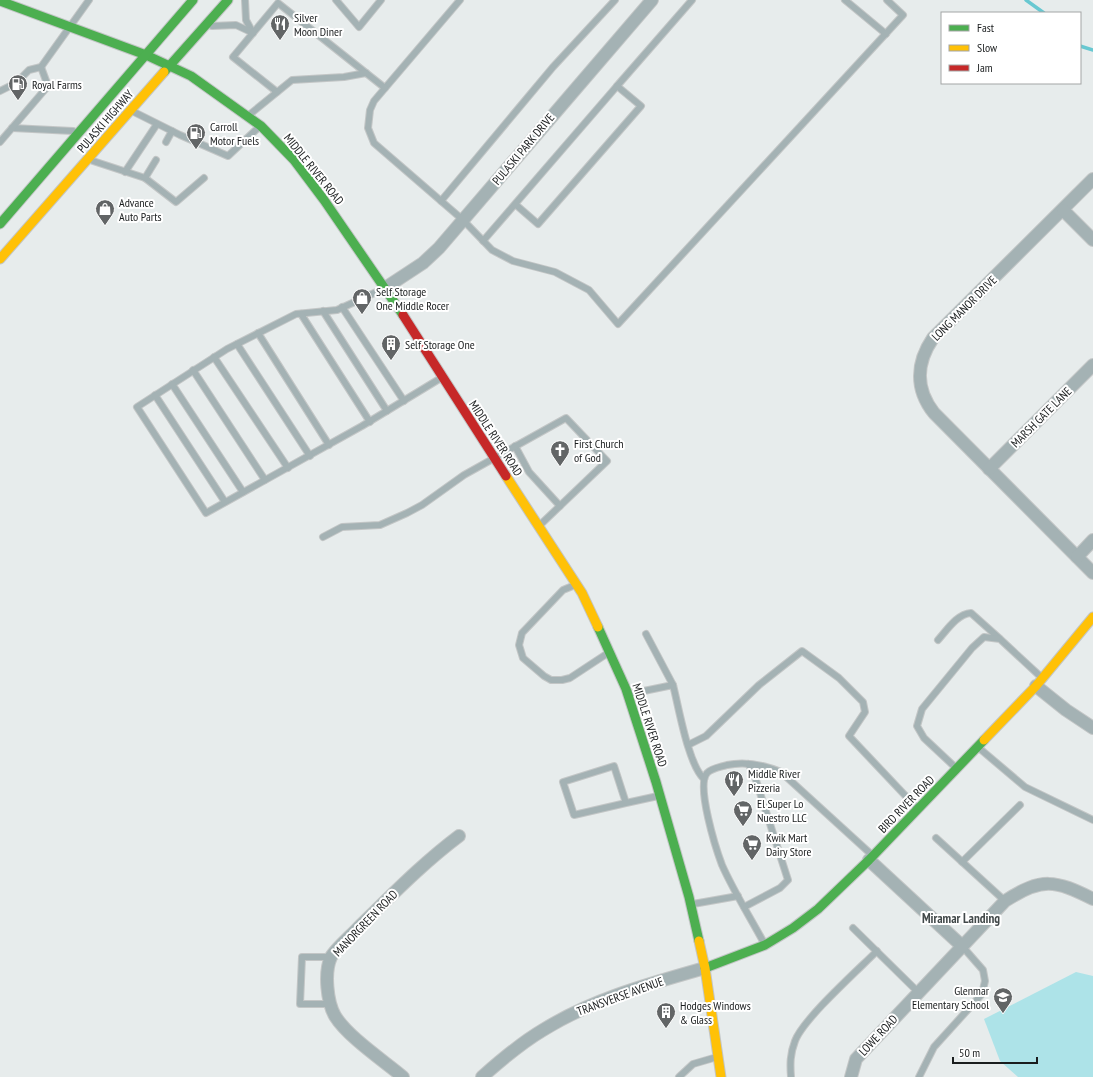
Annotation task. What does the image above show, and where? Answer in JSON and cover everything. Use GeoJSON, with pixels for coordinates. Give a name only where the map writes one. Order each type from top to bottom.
{"type":"FeatureCollection","features":[{"type":"Feature","properties":{"kind":"main road","name":"PULASKI HIGHWAY"},"geometry":{"type":"LineString","coordinates":[[0,224],[193,0]]}},
{"type":"Feature","properties":{"kind":"main road","name":"PULASKI HIGHWAY"},"geometry":{"type":"LineString","coordinates":[[0,259],[228,0]]}},
{"type":"Feature","properties":{"kind":"main road","name":"MIDDLE RIVER ROAD"},"geometry":{"type":"LineString","coordinates":[[0,1],[69,28],[146,55],[170,66],[191,76],[248,116],[261,126],[294,160],[324,200],[385,288],[576,584],[610,652],[628,695],[660,795],[691,904],[705,968],[721,1077]]}},
{"type":"Feature","properties":{"kind":"main road","name":"BIRD RIVER ROAD"},"geometry":{"type":"LineString","coordinates":[[705,968],[765,945],[793,928],[818,909],[871,858],[978,747],[1039,682],[1092,620]]}},
{"type":"Feature","properties":{"kind":"street","name":"PULASKI PARK DRIVE"},"geometry":{"type":"LineString","coordinates":[[385,288],[423,262],[439,248],[652,0]]}},
{"type":"Feature","properties":{"kind":"street","name":"LONG MANOR DRIVE"},"geometry":{"type":"LineString","coordinates":[[1093,179],[933,338],[921,360],[920,383],[928,405],[1093,573]]}},
{"type":"Feature","properties":{"kind":"street"},"geometry":{"type":"LineString","coordinates":[[1063,210],[1093,240]]}},
{"type":"Feature","properties":{"kind":"street","name":"MARSH GATE LANE"},"geometry":{"type":"LineString","coordinates":[[990,469],[1093,366]]}},
{"type":"Feature","properties":{"kind":"street"},"geometry":{"type":"LineString","coordinates":[[1077,557],[1093,540]]}},
{"type":"Feature","properties":{"kind":"street"},"geometry":{"type":"LineString","coordinates":[[1039,682],[1066,710],[1093,728]]}},
{"type":"Feature","properties":{"kind":"street","name":"MANORGREEN ROAD"},"geometry":{"type":"LineString","coordinates":[[403,1077],[348,1031],[336,1017],[329,1004],[327,979],[331,957],[404,883],[438,852],[460,836]]}},
{"type":"Feature","properties":{"kind":"street"},"geometry":{"type":"LineString","coordinates":[[871,858],[962,946]]}},
{"type":"Feature","properties":{"kind":"street","name":"LOWE ROAD"},"geometry":{"type":"LineString","coordinates":[[852,1077],[856,1059],[1005,902],[1034,885],[1047,884],[1059,884],[1093,899]]}},
{"type":"Feature","properties":{"kind":"street","name":"TRANSVERSE AVENUE"},"geometry":{"type":"LineString","coordinates":[[482,1077],[506,1056],[541,1030],[574,1012],[635,988],[705,968]]}},
{"type":"Feature","properties":{"kind":"lane"},"geometry":{"type":"LineString","coordinates":[[1,88],[16,83],[29,70],[41,67],[89,0]]}},
{"type":"Feature","properties":{"kind":"lane"},"geometry":{"type":"LineString","coordinates":[[245,0],[246,20],[253,33]]}},
{"type":"Feature","properties":{"kind":"lane"},"geometry":{"type":"LineString","coordinates":[[336,0],[359,27],[381,0]]}},
{"type":"Feature","properties":{"kind":"lane"},"geometry":{"type":"LineString","coordinates":[[460,0],[374,101],[370,110],[368,128],[370,137],[374,143],[389,157],[463,220],[492,250],[513,261],[555,272],[590,290],[618,324],[903,15],[887,0]]}},
{"type":"Feature","properties":{"kind":"lane"},"geometry":{"type":"LineString","coordinates":[[441,201],[553,67],[615,0]]}},
{"type":"Feature","properties":{"kind":"lane"},"geometry":{"type":"LineString","coordinates":[[483,241],[692,0]]}},
{"type":"Feature","properties":{"kind":"lane"},"geometry":{"type":"LineString","coordinates":[[845,0],[886,34]]}},
{"type":"Feature","properties":{"kind":"lane"},"geometry":{"type":"LineString","coordinates":[[277,92],[233,57],[278,3],[385,88]]}},
{"type":"Feature","properties":{"kind":"lane"},"geometry":{"type":"LineString","coordinates":[[204,27],[236,25],[253,33]]}},
{"type":"Feature","properties":{"kind":"lane"},"geometry":{"type":"LineString","coordinates":[[0,142],[48,86],[41,67]]}},
{"type":"Feature","properties":{"kind":"lane"},"geometry":{"type":"LineString","coordinates":[[248,116],[292,80],[344,77],[366,73]]}},
{"type":"Feature","properties":{"kind":"lane"},"geometry":{"type":"LineString","coordinates":[[515,204],[538,224],[641,106],[617,86]]}},
{"type":"Feature","properties":{"kind":"lane"},"geometry":{"type":"LineString","coordinates":[[131,110],[157,124],[228,156],[261,126]]}},
{"type":"Feature","properties":{"kind":"lane"},"geometry":{"type":"LineString","coordinates":[[125,172],[157,124]]}},
{"type":"Feature","properties":{"kind":"lane"},"geometry":{"type":"LineString","coordinates":[[12,128],[79,132]]}},
{"type":"Feature","properties":{"kind":"lane"},"geometry":{"type":"LineString","coordinates":[[166,142],[172,131]]}},
{"type":"Feature","properties":{"kind":"lane"},"geometry":{"type":"LineString","coordinates":[[87,159],[146,178],[176,202],[204,178]]}},
{"type":"Feature","properties":{"kind":"lane"},"geometry":{"type":"LineString","coordinates":[[146,178],[156,160]]}},
{"type":"Feature","properties":{"kind":"lane"},"geometry":{"type":"LineString","coordinates":[[385,288],[342,308],[296,314],[214,357],[136,407],[206,513],[370,422],[442,377]]}},
{"type":"Feature","properties":{"kind":"lane"},"geometry":{"type":"LineString","coordinates":[[342,308],[404,401]]}},
{"type":"Feature","properties":{"kind":"lane"},"geometry":{"type":"LineString","coordinates":[[323,311],[387,411]]}},
{"type":"Feature","properties":{"kind":"lane"},"geometry":{"type":"LineString","coordinates":[[301,314],[370,422]]}},
{"type":"Feature","properties":{"kind":"lane"},"geometry":{"type":"LineString","coordinates":[[258,333],[329,445]]}},
{"type":"Feature","properties":{"kind":"lane"},"geometry":{"type":"LineString","coordinates":[[237,344],[310,456]]}},
{"type":"Feature","properties":{"kind":"lane"},"geometry":{"type":"LineString","coordinates":[[214,357],[288,468]]}},
{"type":"Feature","properties":{"kind":"lane"},"geometry":{"type":"LineString","coordinates":[[193,370],[266,480]]}},
{"type":"Feature","properties":{"kind":"lane"},"geometry":{"type":"LineString","coordinates":[[172,384],[244,492]]}},
{"type":"Feature","properties":{"kind":"lane"},"geometry":{"type":"LineString","coordinates":[[155,395],[225,502]]}},
{"type":"Feature","properties":{"kind":"lane"},"geometry":{"type":"LineString","coordinates":[[323,537],[342,527],[380,525],[400,516],[422,505],[464,475],[566,418],[607,460],[539,526]]}},
{"type":"Feature","properties":{"kind":"lane"},"geometry":{"type":"LineString","coordinates":[[515,446],[529,472],[560,506]]}},
{"type":"Feature","properties":{"kind":"lane"},"geometry":{"type":"LineString","coordinates":[[576,584],[563,590],[522,633],[519,645],[523,658],[551,680],[562,680],[570,678],[610,652]]}},
{"type":"Feature","properties":{"kind":"lane"},"geometry":{"type":"LineString","coordinates":[[938,640],[959,618],[964,614],[971,613],[1000,639],[1039,682]]}},
{"type":"Feature","properties":{"kind":"lane"},"geometry":{"type":"LineString","coordinates":[[646,634],[673,685],[688,745],[698,773],[704,779]]}},
{"type":"Feature","properties":{"kind":"lane"},"geometry":{"type":"LineString","coordinates":[[957,769],[924,738],[917,726],[918,717],[922,709],[972,648],[984,638],[1000,639]]}},
{"type":"Feature","properties":{"kind":"lane"},"geometry":{"type":"LineString","coordinates":[[688,745],[706,736],[759,685],[802,651],[839,678],[863,702],[865,712],[849,736],[918,809]]}},
{"type":"Feature","properties":{"kind":"lane"},"geometry":{"type":"LineString","coordinates":[[628,695],[673,685]]}},
{"type":"Feature","properties":{"kind":"lane"},"geometry":{"type":"LineString","coordinates":[[978,747],[1025,787],[1093,820]]}},
{"type":"Feature","properties":{"kind":"lane"},"geometry":{"type":"LineString","coordinates":[[744,907],[780,888],[788,880],[753,771],[748,764]]}},
{"type":"Feature","properties":{"kind":"lane"},"geometry":{"type":"LineString","coordinates":[[765,945],[722,864],[717,849],[706,806],[704,791],[704,779],[708,773],[717,768],[730,765],[748,764],[768,767],[781,772],[871,858]]}},
{"type":"Feature","properties":{"kind":"lane"},"geometry":{"type":"LineString","coordinates":[[626,803],[614,766],[563,782],[574,815],[626,803],[660,795]]}},
{"type":"Feature","properties":{"kind":"lane"},"geometry":{"type":"LineString","coordinates":[[962,862],[1020,805]]}},
{"type":"Feature","properties":{"kind":"lane"},"geometry":{"type":"LineString","coordinates":[[936,838],[1005,902]]}},
{"type":"Feature","properties":{"kind":"lane"},"geometry":{"type":"LineString","coordinates":[[691,904],[738,896]]}},
{"type":"Feature","properties":{"kind":"lane"},"geometry":{"type":"LineString","coordinates":[[853,928],[918,992]]}},
{"type":"Feature","properties":{"kind":"lane"},"geometry":{"type":"LineString","coordinates":[[919,1077],[934,1048],[982,994],[985,981],[983,970],[962,946]]}},
{"type":"Feature","properties":{"kind":"lane"},"geometry":{"type":"LineString","coordinates":[[791,1077],[790,1058],[795,1039],[810,1019],[877,951]]}},
{"type":"Feature","properties":{"kind":"lane"},"geometry":{"type":"LineString","coordinates":[[329,1004],[300,1004],[302,957],[331,957]]}},
{"type":"Feature","properties":{"kind":"lane"},"geometry":{"type":"LineString","coordinates":[[679,1077],[693,1064],[718,1056]]}},
{"type":"Feature","properties":{"kind":"shaded area"},"geometry":{"type":"Polygon","coordinates":[[[1076,972],[1093,976],[1093,1077],[1018,1077],[1000,1061],[984,1019],[1076,972]]]}},
{"type":"Feature","properties":{"kind":"waterway"},"geometry":{"type":"LineString","coordinates":[[1026,0],[1043,12]]}},
{"type":"Feature","properties":{"kind":"waterway"},"geometry":{"type":"LineString","coordinates":[[1081,46],[1093,50]]}},
{"type":"Feature","properties":{"kind":"traffic: fast"},"geometry":{"type":"LineString","coordinates":[[0,224],[193,0]]}},
{"type":"Feature","properties":{"kind":"traffic: fast"},"geometry":{"type":"LineString","coordinates":[[164,72],[228,0]]}},
{"type":"Feature","properties":{"kind":"traffic: fast"},"geometry":{"type":"LineString","coordinates":[[0,1],[146,55],[191,76],[261,126],[294,160],[324,200],[403,315]]}},
{"type":"Feature","properties":{"kind":"traffic: fast"},"geometry":{"type":"LineString","coordinates":[[598,627],[626,689],[656,782],[689,897],[699,941]]}},
{"type":"Feature","properties":{"kind":"traffic: fast"},"geometry":{"type":"LineString","coordinates":[[705,968],[765,945],[793,928],[818,909],[869,860],[984,740]]}},
{"type":"Feature","properties":{"kind":"traffic: slow"},"geometry":{"type":"LineString","coordinates":[[0,259],[164,72]]}},
{"type":"Feature","properties":{"kind":"traffic: slow"},"geometry":{"type":"LineString","coordinates":[[506,476],[582,593],[598,627]]}},
{"type":"Feature","properties":{"kind":"traffic: slow"},"geometry":{"type":"LineString","coordinates":[[984,740],[1036,686],[1093,617]]}},
{"type":"Feature","properties":{"kind":"traffic: slow"},"geometry":{"type":"LineString","coordinates":[[699,941],[705,968],[721,1077]]}},
{"type":"Feature","properties":{"kind":"traffic: jam"},"geometry":{"type":"LineString","coordinates":[[403,315],[506,476]]}},
{"type":"Feature","properties":{"kind":"place","name":"Silver Moon Diner"},"geometry":{"type":"Point","coordinates":[280,41]}},
{"type":"Feature","properties":{"kind":"place","name":"Royal Farms"},"geometry":{"type":"Point","coordinates":[18,101]}},
{"type":"Feature","properties":{"kind":"place","name":"Carroll Motor Fuels"},"geometry":{"type":"Point","coordinates":[196,150]}},
{"type":"Feature","properties":{"kind":"place","name":"Advance Auto Parts"},"geometry":{"type":"Point","coordinates":[105,226]}},
{"type":"Feature","properties":{"kind":"place","name":"Self Storage One Middle Rocer"},"geometry":{"type":"Point","coordinates":[362,315]}},
{"type":"Feature","properties":{"kind":"place","name":"Self Storage One"},"geometry":{"type":"Point","coordinates":[391,361]}},
{"type":"Feature","properties":{"kind":"place","name":"First Church of God"},"geometry":{"type":"Point","coordinates":[560,467]}},
{"type":"Feature","properties":{"kind":"place","name":"Middle River Pizzeria"},"geometry":{"type":"Point","coordinates":[734,797]}},
{"type":"Feature","properties":{"kind":"place","name":"El Super Lo Nuestro LLC"},"geometry":{"type":"Point","coordinates":[743,827]}},
{"type":"Feature","properties":{"kind":"place","name":"Kwik Mart Dairy Store"},"geometry":{"type":"Point","coordinates":[752,861]}},
{"type":"Feature","properties":{"kind":"place","name":"Glenmar Elementary School"},"geometry":{"type":"Point","coordinates":[1003,1014]}},
{"type":"Feature","properties":{"kind":"place","name":"Hodges Windows & Glass"},"geometry":{"type":"Point","coordinates":[666,1029]}},
{"type":"Feature","properties":{"kind":"district","name":"Miramar Landing"},"geometry":{"type":"Point","coordinates":[961,918]}}]}
